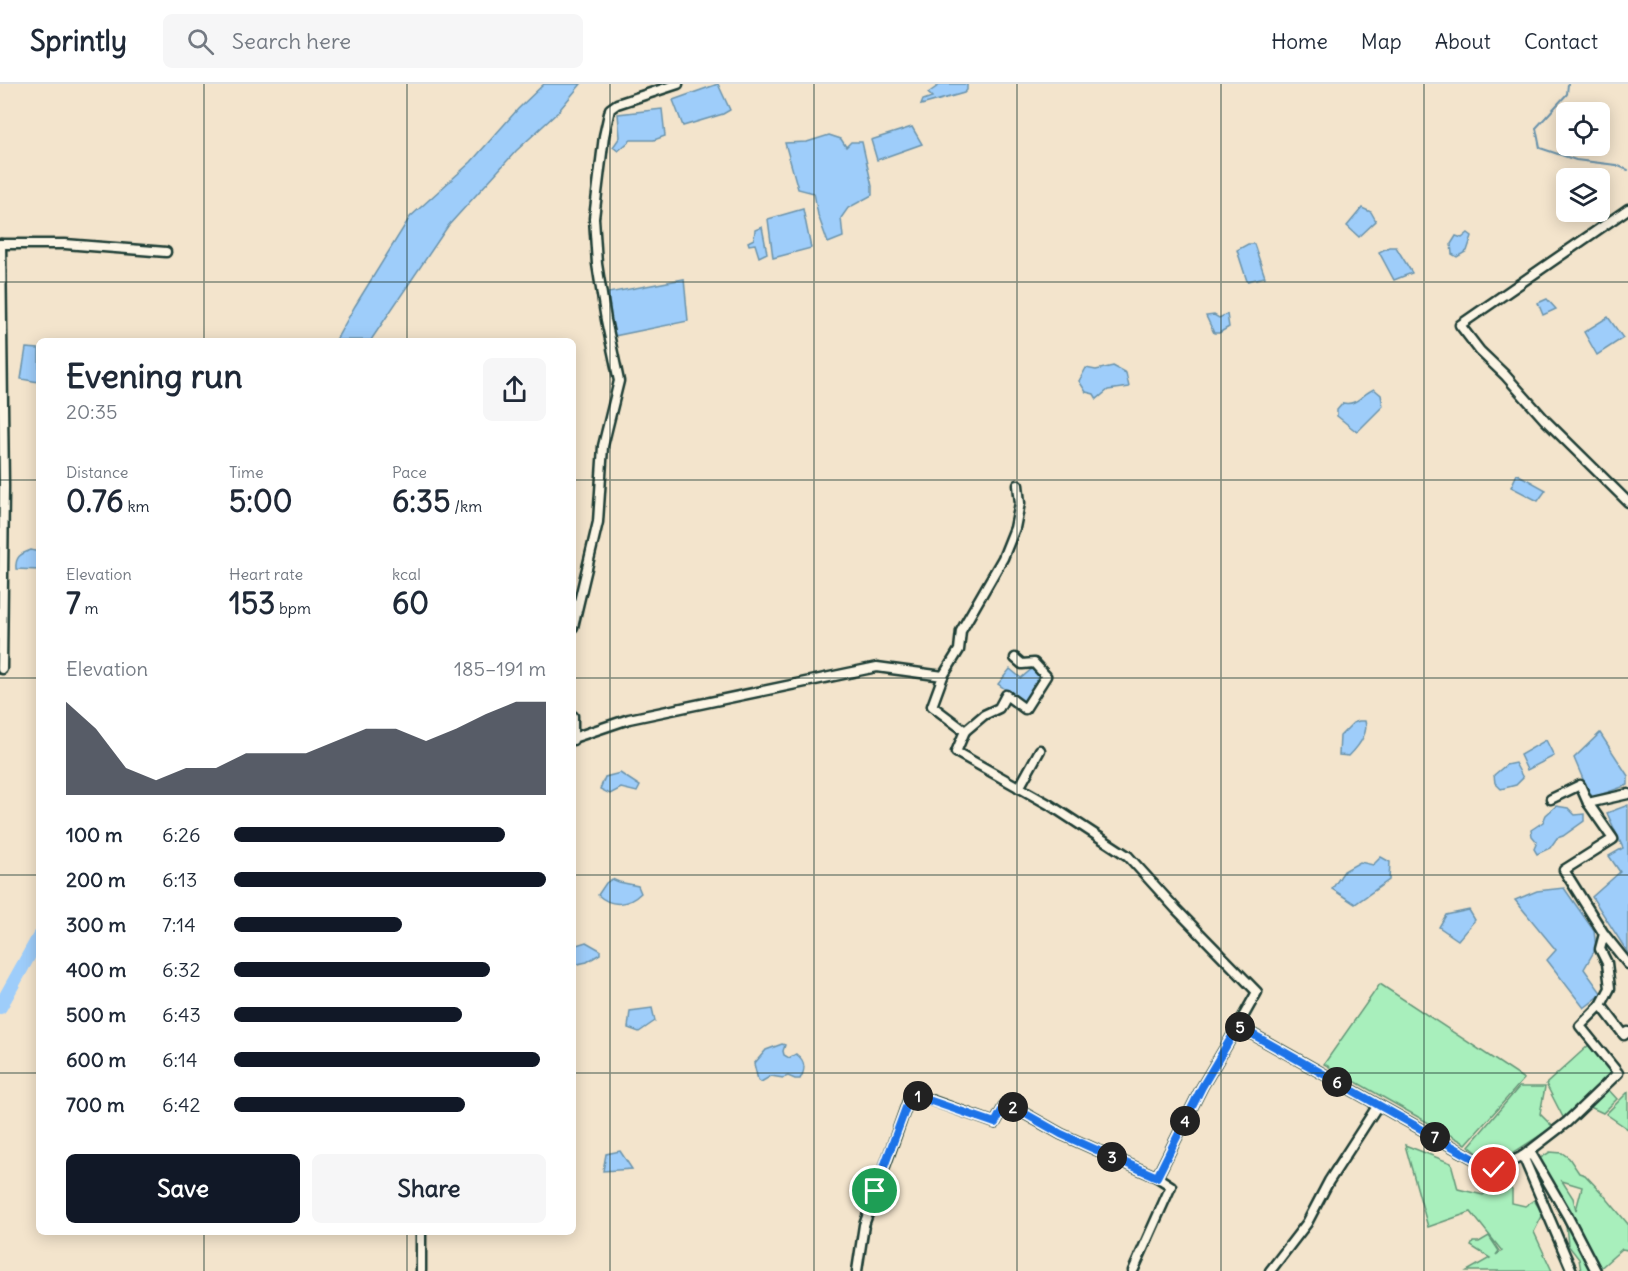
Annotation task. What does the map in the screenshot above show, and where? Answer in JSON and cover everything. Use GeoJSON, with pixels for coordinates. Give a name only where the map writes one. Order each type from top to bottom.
{"type":"FeatureCollection","features":[{"type":"Feature","properties":{"kind":"street"},"geometry":{"type":"LineString","coordinates":[[576,614],[598,522],[603,446],[619,381],[597,264],[594,218],[604,136],[610,109],[617,104],[678,84]]}},
{"type":"Feature","properties":{"kind":"street"},"geometry":{"type":"LineString","coordinates":[[1628,209],[1460,325],[1480,351],[1545,420],[1628,502]]}},
{"type":"Feature","properties":{"kind":"street"},"geometry":{"type":"LineString","coordinates":[[2,669],[4,486],[1,244],[65,244],[166,252]]}},
{"type":"Feature","properties":{"kind":"street"},"geometry":{"type":"LineString","coordinates":[[965,731],[932,706],[943,676],[958,650],[961,630],[1004,558],[1015,528],[1020,503],[1018,485]]}},
{"type":"Feature","properties":{"kind":"street"},"geometry":{"type":"LineString","coordinates":[[1016,658],[1022,664],[1034,663],[1046,676],[1025,710],[1006,695],[999,708],[984,715],[965,731],[956,752],[1050,805],[1128,856],[1257,992],[1202,1087],[1157,1177]]}},
{"type":"Feature","properties":{"kind":"street"},"geometry":{"type":"LineString","coordinates":[[576,738],[629,718],[877,667],[943,676]]}},
{"type":"Feature","properties":{"kind":"street"},"geometry":{"type":"LineString","coordinates":[[1019,788],[1041,750]]}},
{"type":"Feature","properties":{"kind":"street"},"geometry":{"type":"LineString","coordinates":[[1551,799],[1580,785],[1588,803],[1613,839],[1564,870],[1604,934],[1628,964]]}},
{"type":"Feature","properties":{"kind":"street"},"geometry":{"type":"LineString","coordinates":[[1588,803],[1628,795]]}},
{"type":"Feature","properties":{"kind":"street"},"geometry":{"type":"LineString","coordinates":[[1238,1026],[1494,1170],[1523,1156],[1567,1122],[1618,1073],[1580,1026],[1601,1005],[1610,988],[1606,963],[1600,949],[1604,934]]}},
{"type":"Feature","properties":{"kind":"street"},"geometry":{"type":"LineString","coordinates":[[1601,1005],[1624,1035],[1628,1032]]}},
{"type":"Feature","properties":{"kind":"street"},"geometry":{"type":"LineString","coordinates":[[857,1271],[864,1225],[911,1094],[995,1123],[1006,1103],[1061,1134],[1171,1185],[1133,1271]]}},
{"type":"Feature","properties":{"kind":"street"},"geometry":{"type":"LineString","coordinates":[[1270,1271],[1307,1223],[1329,1181],[1378,1105]]}},
{"type":"Feature","properties":{"kind":"street"},"geometry":{"type":"LineString","coordinates":[[1523,1156],[1532,1155],[1596,1271]]}},
{"type":"Feature","properties":{"kind":"street"},"geometry":{"type":"LineString","coordinates":[[1523,1156],[1572,1271]]}},
{"type":"Feature","properties":{"kind":"street"},"geometry":{"type":"LineString","coordinates":[[421,1235],[421,1271]]}},
{"type":"Feature","properties":{"kind":"green space"},"geometry":{"type":"Polygon","coordinates":[[[1380,984],[1524,1079],[1466,1144],[1324,1064],[1380,984]]]}},
{"type":"Feature","properties":{"kind":"green space"},"geometry":{"type":"Polygon","coordinates":[[[1591,1043],[1616,1072],[1565,1121],[1546,1084],[1591,1043]]]}},
{"type":"Feature","properties":{"kind":"green space"},"geometry":{"type":"Polygon","coordinates":[[[1519,1087],[1545,1087],[1540,1114],[1553,1127],[1493,1166],[1469,1146],[1519,1087]]]}},
{"type":"Feature","properties":{"kind":"green space"},"geometry":{"type":"Polygon","coordinates":[[[1607,1088],[1617,1099],[1603,1113],[1588,1106],[1607,1088]]]}},
{"type":"Feature","properties":{"kind":"green space"},"geometry":{"type":"Polygon","coordinates":[[[1628,1092],[1628,1129],[1606,1114],[1628,1092]]]}},
{"type":"Feature","properties":{"kind":"green space"},"geometry":{"type":"Polygon","coordinates":[[[1405,1145],[1451,1163],[1458,1189],[1483,1195],[1501,1181],[1512,1190],[1512,1203],[1525,1206],[1534,1200],[1543,1214],[1534,1232],[1552,1271],[1467,1271],[1490,1258],[1471,1246],[1473,1242],[1479,1242],[1489,1236],[1499,1251],[1496,1255],[1502,1251],[1471,1212],[1428,1227],[1405,1145]]]}},
{"type":"Feature","properties":{"kind":"green space"},"geometry":{"type":"Polygon","coordinates":[[[1550,1152],[1562,1153],[1569,1158],[1579,1173],[1585,1175],[1628,1224],[1628,1250],[1622,1249],[1597,1271],[1581,1271],[1579,1259],[1568,1245],[1566,1225],[1554,1197],[1550,1190],[1539,1185],[1532,1163],[1550,1152]],[[1562,1181],[1573,1198],[1576,1210],[1582,1187],[1562,1181]]]}},
{"type":"Feature","properties":{"kind":"water"},"geometry":{"type":"Polygon","coordinates":[[[544,84],[581,84],[557,113],[516,151],[448,226],[372,338],[337,338],[410,217],[471,162],[518,109],[544,84]]]}},
{"type":"Feature","properties":{"kind":"water"},"geometry":{"type":"Polygon","coordinates":[[[718,84],[730,110],[683,126],[673,100],[718,84]]]}},
{"type":"Feature","properties":{"kind":"water"},"geometry":{"type":"Polygon","coordinates":[[[941,84],[967,84],[967,90],[964,93],[921,105],[923,100],[932,97],[928,93],[941,84]]]}},
{"type":"Feature","properties":{"kind":"water"},"geometry":{"type":"Polygon","coordinates":[[[662,109],[665,136],[654,140],[631,140],[618,151],[613,147],[620,137],[618,114],[662,109]]]}},
{"type":"Feature","properties":{"kind":"water"},"geometry":{"type":"Polygon","coordinates":[[[912,127],[922,144],[877,160],[871,140],[912,127]]]}},
{"type":"Feature","properties":{"kind":"water"},"geometry":{"type":"Polygon","coordinates":[[[829,135],[841,139],[846,147],[851,142],[862,142],[872,195],[848,208],[841,218],[843,237],[828,243],[818,215],[814,193],[798,189],[785,143],[807,142],[829,135]]]}},
{"type":"Feature","properties":{"kind":"water"},"geometry":{"type":"Polygon","coordinates":[[[1362,208],[1371,212],[1376,221],[1359,237],[1347,226],[1362,208]]]}},
{"type":"Feature","properties":{"kind":"water"},"geometry":{"type":"Polygon","coordinates":[[[803,209],[811,248],[773,258],[768,219],[803,209]]]}},
{"type":"Feature","properties":{"kind":"water"},"geometry":{"type":"Polygon","coordinates":[[[762,227],[767,253],[759,257],[755,244],[749,245],[748,242],[754,239],[755,230],[762,227]]]}},
{"type":"Feature","properties":{"kind":"water"},"geometry":{"type":"Polygon","coordinates":[[[1468,233],[1472,236],[1467,251],[1457,257],[1452,254],[1451,244],[1456,236],[1462,238],[1468,233]]]}},
{"type":"Feature","properties":{"kind":"water"},"geometry":{"type":"Polygon","coordinates":[[[1248,244],[1254,244],[1265,277],[1247,281],[1237,250],[1248,244]]]}},
{"type":"Feature","properties":{"kind":"water"},"geometry":{"type":"Polygon","coordinates":[[[1389,247],[1396,247],[1412,273],[1394,280],[1379,252],[1389,247]]]}},
{"type":"Feature","properties":{"kind":"water"},"geometry":{"type":"Polygon","coordinates":[[[684,279],[688,321],[614,336],[608,293],[684,279]]]}},
{"type":"Feature","properties":{"kind":"water"},"geometry":{"type":"Polygon","coordinates":[[[1547,299],[1556,309],[1543,315],[1538,303],[1547,299]]]}},
{"type":"Feature","properties":{"kind":"water"},"geometry":{"type":"Polygon","coordinates":[[[1227,314],[1229,327],[1219,333],[1214,333],[1206,316],[1214,315],[1219,318],[1227,314]]]}},
{"type":"Feature","properties":{"kind":"water"},"geometry":{"type":"Polygon","coordinates":[[[1608,317],[1623,338],[1597,355],[1584,332],[1608,317]]]}},
{"type":"Feature","properties":{"kind":"water"},"geometry":{"type":"Polygon","coordinates":[[[26,348],[36,349],[36,382],[21,379],[26,348]]]}},
{"type":"Feature","properties":{"kind":"water"},"geometry":{"type":"Polygon","coordinates":[[[1113,366],[1126,373],[1129,387],[1108,390],[1097,399],[1094,394],[1086,392],[1079,381],[1086,368],[1096,370],[1113,366]]]}},
{"type":"Feature","properties":{"kind":"water"},"geometry":{"type":"Polygon","coordinates":[[[1374,389],[1381,395],[1383,406],[1357,432],[1337,416],[1337,410],[1343,403],[1352,403],[1374,389]]]}},
{"type":"Feature","properties":{"kind":"water"},"geometry":{"type":"Polygon","coordinates":[[[1517,474],[1546,490],[1538,501],[1511,487],[1517,474]]]}},
{"type":"Feature","properties":{"kind":"water"},"geometry":{"type":"Polygon","coordinates":[[[31,550],[36,551],[36,570],[16,569],[19,556],[31,550]]]}},
{"type":"Feature","properties":{"kind":"water"},"geometry":{"type":"Polygon","coordinates":[[[1033,668],[1043,676],[1025,703],[998,684],[1010,669],[1021,678],[1033,668]]]}},
{"type":"Feature","properties":{"kind":"water"},"geometry":{"type":"Polygon","coordinates":[[[1365,721],[1366,726],[1362,740],[1349,756],[1339,755],[1340,736],[1353,723],[1365,721]]]}},
{"type":"Feature","properties":{"kind":"water"},"geometry":{"type":"Polygon","coordinates":[[[1600,733],[1628,776],[1628,785],[1591,798],[1574,758],[1600,733]]]}},
{"type":"Feature","properties":{"kind":"water"},"geometry":{"type":"Polygon","coordinates":[[[1546,740],[1554,756],[1527,770],[1520,755],[1546,740]]]}},
{"type":"Feature","properties":{"kind":"water"},"geometry":{"type":"Polygon","coordinates":[[[1515,763],[1523,778],[1516,785],[1501,789],[1495,783],[1494,775],[1506,765],[1515,763]]]}},
{"type":"Feature","properties":{"kind":"water"},"geometry":{"type":"Polygon","coordinates":[[[620,773],[640,786],[637,792],[621,788],[610,794],[600,789],[605,777],[620,773]]]}},
{"type":"Feature","properties":{"kind":"water"},"geometry":{"type":"Polygon","coordinates":[[[1628,805],[1628,953],[1592,897],[1620,872],[1609,856],[1623,848],[1607,813],[1628,805]]]}},
{"type":"Feature","properties":{"kind":"water"},"geometry":{"type":"Polygon","coordinates":[[[1556,806],[1568,808],[1575,815],[1584,814],[1584,821],[1557,838],[1550,848],[1537,854],[1534,849],[1537,842],[1531,830],[1543,822],[1546,815],[1556,806]]]}},
{"type":"Feature","properties":{"kind":"water"},"geometry":{"type":"Polygon","coordinates":[[[1381,857],[1390,862],[1389,880],[1355,904],[1332,889],[1344,871],[1360,862],[1373,865],[1381,857]]]}},
{"type":"Feature","properties":{"kind":"water"},"geometry":{"type":"Polygon","coordinates":[[[612,879],[638,886],[641,893],[625,903],[608,902],[598,895],[606,883],[612,879]]]}},
{"type":"Feature","properties":{"kind":"water"},"geometry":{"type":"Polygon","coordinates":[[[1564,888],[1594,931],[1596,948],[1584,969],[1602,994],[1584,1008],[1547,960],[1556,950],[1515,900],[1537,891],[1564,888]]]}},
{"type":"Feature","properties":{"kind":"water"},"geometry":{"type":"Polygon","coordinates":[[[1469,910],[1475,920],[1458,940],[1439,927],[1446,915],[1469,910]]]}},
{"type":"Feature","properties":{"kind":"water"},"geometry":{"type":"Polygon","coordinates":[[[586,942],[600,950],[600,954],[587,962],[576,964],[576,945],[586,942]]]}},
{"type":"Feature","properties":{"kind":"water"},"geometry":{"type":"Polygon","coordinates":[[[652,1008],[655,1021],[639,1032],[628,1028],[630,1011],[652,1008]]]}},
{"type":"Feature","properties":{"kind":"water"},"geometry":{"type":"Polygon","coordinates":[[[785,1045],[784,1055],[789,1058],[796,1054],[803,1062],[804,1069],[800,1079],[771,1076],[761,1082],[758,1080],[754,1064],[766,1050],[785,1045]]]}},
{"type":"Feature","properties":{"kind":"water"},"geometry":{"type":"Polygon","coordinates":[[[620,1151],[632,1169],[603,1171],[606,1154],[620,1151]]]}},
{"type":"Feature","properties":{"kind":"waterway"},"geometry":{"type":"LineString","coordinates":[[1568,84],[1567,94],[1536,128],[1540,148],[1576,160],[1616,165],[1628,170]]}},
{"type":"Feature","properties":{"kind":"waterway"},"geometry":{"type":"LineString","coordinates":[[0,1007],[36,942]]}},
{"type":"Feature","properties":{"kind":"route"},"geometry":{"type":"LineString","coordinates":[[875,1191],[911,1094],[995,1123],[1006,1103],[1061,1134],[1157,1177],[1189,1111],[1238,1026],[1494,1170]]}}]}
